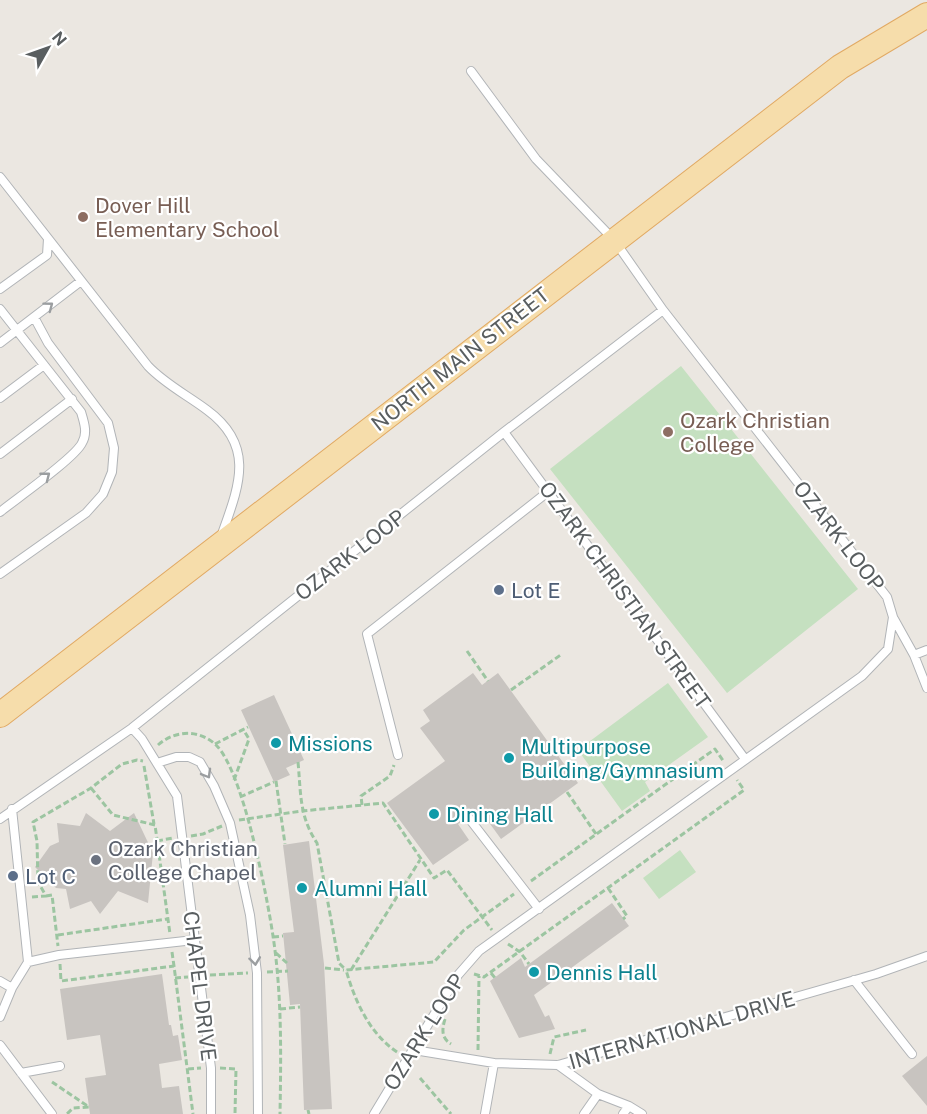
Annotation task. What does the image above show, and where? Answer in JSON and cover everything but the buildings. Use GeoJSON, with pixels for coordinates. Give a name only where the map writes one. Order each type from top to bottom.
{"type":"FeatureCollection","features":[{"type":"Feature","properties":{"kind":"main road","name":"NORTH MAIN STREET"},"geometry":{"type":"LineString","coordinates":[[0,716],[840,67],[927,15]]}},
{"type":"Feature","properties":{"kind":"lane"},"geometry":{"type":"LineString","coordinates":[[471,71],[536,159],[614,240],[663,310]]}},
{"type":"Feature","properties":{"kind":"lane"},"geometry":{"type":"LineString","coordinates":[[0,177],[148,366],[158,377],[209,411],[222,424],[231,439],[240,467],[240,481],[218,547]]}},
{"type":"Feature","properties":{"kind":"lane"},"geometry":{"type":"LineString","coordinates":[[0,289],[47,255],[48,239]]}},
{"type":"Feature","properties":{"kind":"lane"},"geometry":{"type":"LineString","coordinates":[[0,343],[81,281]]}},
{"type":"Feature","properties":{"kind":"lane"},"geometry":{"type":"LineString","coordinates":[[0,309],[72,399],[81,412],[86,428],[82,444],[69,458],[0,512]]}},
{"type":"Feature","properties":{"kind":"lane","name":"OZARK LOOP"},"geometry":{"type":"LineString","coordinates":[[0,819],[132,728],[504,432],[663,310],[887,597],[893,617],[888,649],[862,676],[479,951],[458,975],[374,1114]]}},
{"type":"Feature","properties":{"kind":"lane"},"geometry":{"type":"LineString","coordinates":[[0,574],[86,513],[103,494],[112,472],[114,448],[108,423],[48,343],[34,317]]}},
{"type":"Feature","properties":{"kind":"lane"},"geometry":{"type":"LineString","coordinates":[[0,398],[44,365]]}},
{"type":"Feature","properties":{"kind":"lane"},"geometry":{"type":"LineString","coordinates":[[0,454],[72,399]]}},
{"type":"Feature","properties":{"kind":"lane","name":"OZARK CHRISTIAN STREET"},"geometry":{"type":"LineString","coordinates":[[504,432],[745,759]]}},
{"type":"Feature","properties":{"kind":"lane"},"geometry":{"type":"LineString","coordinates":[[398,755],[367,634],[549,491]]}},
{"type":"Feature","properties":{"kind":"lane"},"geometry":{"type":"LineString","coordinates":[[893,617],[914,655],[927,688]]}},
{"type":"Feature","properties":{"kind":"lane"},"geometry":{"type":"LineString","coordinates":[[914,655],[927,650]]}},
{"type":"Feature","properties":{"kind":"lane","name":"CHAPEL DRIVE"},"geometry":{"type":"LineString","coordinates":[[132,728],[142,739],[177,796],[211,1068],[211,1114]]}},
{"type":"Feature","properties":{"kind":"lane"},"geometry":{"type":"LineString","coordinates":[[157,763],[176,757],[189,757],[200,762],[214,786],[230,823],[250,915],[256,973],[258,1114]]}},
{"type":"Feature","properties":{"kind":"lane"},"geometry":{"type":"LineString","coordinates":[[0,1017],[12,988],[28,962],[12,809]]}},
{"type":"Feature","properties":{"kind":"lane"},"geometry":{"type":"LineString","coordinates":[[468,817],[539,909]]}},
{"type":"Feature","properties":{"kind":"lane"},"geometry":{"type":"LineString","coordinates":[[28,962],[59,956],[194,940]]}},
{"type":"Feature","properties":{"kind":"lane","name":"INTERNATIONAL DRIVE"},"geometry":{"type":"LineString","coordinates":[[414,1050],[494,1063],[558,1065],[876,974],[927,956]]}},
{"type":"Feature","properties":{"kind":"lane"},"geometry":{"type":"LineString","coordinates":[[854,980],[912,1054]]}},
{"type":"Feature","properties":{"kind":"lane"},"geometry":{"type":"LineString","coordinates":[[0,981],[12,988]]}},
{"type":"Feature","properties":{"kind":"lane"},"geometry":{"type":"LineString","coordinates":[[0,1045],[52,1114]]}},
{"type":"Feature","properties":{"kind":"lane"},"geometry":{"type":"LineString","coordinates":[[485,1114],[494,1063]]}},
{"type":"Feature","properties":{"kind":"lane"},"geometry":{"type":"LineString","coordinates":[[21,1073],[60,1065]]}},
{"type":"Feature","properties":{"kind":"lane"},"geometry":{"type":"LineString","coordinates":[[558,1065],[598,1094],[629,1106],[642,1114]]}},
{"type":"Feature","properties":{"kind":"lane"},"geometry":{"type":"LineString","coordinates":[[584,1114],[598,1094]]}},
{"type":"Feature","properties":{"kind":"lane"},"geometry":{"type":"LineString","coordinates":[[623,1114],[629,1106]]}},
{"type":"Feature","properties":{"kind":"path"},"geometry":{"type":"LineString","coordinates":[[467,651],[488,681]]}},
{"type":"Feature","properties":{"kind":"path"},"geometry":{"type":"LineString","coordinates":[[511,690],[562,654]]}},
{"type":"Feature","properties":{"kind":"path"},"geometry":{"type":"LineString","coordinates":[[215,744],[248,727]]}},
{"type":"Feature","properties":{"kind":"path"},"geometry":{"type":"LineString","coordinates":[[234,780],[249,739],[243,729]]}},
{"type":"Feature","properties":{"kind":"path"},"geometry":{"type":"LineString","coordinates":[[325,968],[348,970],[434,963],[464,930],[715,749],[744,790],[491,973],[484,977],[473,973]]}},
{"type":"Feature","properties":{"kind":"path"},"geometry":{"type":"LineString","coordinates":[[362,806],[361,796],[390,776],[398,755]]}},
{"type":"Feature","properties":{"kind":"path"},"geometry":{"type":"LineString","coordinates":[[142,762],[146,771],[159,854],[193,1114]]}},
{"type":"Feature","properties":{"kind":"path"},"geometry":{"type":"LineString","coordinates":[[298,762],[302,811],[307,828],[318,843],[339,963],[348,970],[356,1000],[365,1016],[381,1038],[397,1052]]}},
{"type":"Feature","properties":{"kind":"path"},"geometry":{"type":"LineString","coordinates":[[240,797],[275,782],[285,844]]}},
{"type":"Feature","properties":{"kind":"path"},"geometry":{"type":"LineString","coordinates":[[91,788],[113,815],[154,825]]}},
{"type":"Feature","properties":{"kind":"path"},"geometry":{"type":"LineString","coordinates":[[567,792],[596,834]]}},
{"type":"Feature","properties":{"kind":"path"},"geometry":{"type":"LineString","coordinates":[[157,841],[202,834],[247,817],[383,803],[434,878],[447,870],[481,918]]}},
{"type":"Feature","properties":{"kind":"path"},"geometry":{"type":"LineString","coordinates":[[33,822],[37,842],[38,882],[46,896]]}},
{"type":"Feature","properties":{"kind":"path"},"geometry":{"type":"LineString","coordinates":[[153,853],[159,854]]}},
{"type":"Feature","properties":{"kind":"path"},"geometry":{"type":"LineString","coordinates":[[348,970],[421,859]]}},
{"type":"Feature","properties":{"kind":"path"},"geometry":{"type":"LineString","coordinates":[[608,888],[627,916],[623,919]]}},
{"type":"Feature","properties":{"kind":"path"},"geometry":{"type":"LineString","coordinates":[[21,898],[52,895],[58,935],[61,981],[174,966]]}},
{"type":"Feature","properties":{"kind":"path"},"geometry":{"type":"LineString","coordinates":[[58,935],[167,919]]}},
{"type":"Feature","properties":{"kind":"path"},"geometry":{"type":"LineString","coordinates":[[273,937],[283,936]]}},
{"type":"Feature","properties":{"kind":"path"},"geometry":{"type":"LineString","coordinates":[[275,951],[287,963]]}},
{"type":"Feature","properties":{"kind":"path"},"geometry":{"type":"LineString","coordinates":[[520,952],[529,964]]}},
{"type":"Feature","properties":{"kind":"path"},"geometry":{"type":"LineString","coordinates":[[175,978],[288,970]]}},
{"type":"Feature","properties":{"kind":"path"},"geometry":{"type":"LineString","coordinates":[[277,971],[280,1009],[280,1114]]}},
{"type":"Feature","properties":{"kind":"path"},"geometry":{"type":"LineString","coordinates":[[491,973],[495,978]]}},
{"type":"Feature","properties":{"kind":"path"},"geometry":{"type":"LineString","coordinates":[[479,975],[478,1050],[481,1050]]}},
{"type":"Feature","properties":{"kind":"path"},"geometry":{"type":"LineString","coordinates":[[280,1009],[300,1007]]}},
{"type":"Feature","properties":{"kind":"path"},"geometry":{"type":"LineString","coordinates":[[448,1013],[442,1030],[444,1038],[455,1046]]}},
{"type":"Feature","properties":{"kind":"path"},"geometry":{"type":"LineString","coordinates":[[540,1053],[551,1054],[554,1037],[586,1030]]}},
{"type":"Feature","properties":{"kind":"path"},"geometry":{"type":"LineString","coordinates":[[420,1078],[451,1114]]}},
{"type":"Feature","properties":{"kind":"path"},"geometry":{"type":"LineString","coordinates":[[52,1082],[88,1107],[73,1108],[67,1114]]}},
{"type":"Feature","properties":{"kind":"green space"},"geometry":{"type":"Polygon","coordinates":[[[681,366],[858,589],[727,693],[550,469],[681,366]]]}},
{"type":"Feature","properties":{"kind":"green space"},"geometry":{"type":"Polygon","coordinates":[[[668,683],[708,737],[645,782],[650,791],[622,811],[578,750],[668,683]]]}},
{"type":"Feature","properties":{"kind":"green space"},"geometry":{"type":"Polygon","coordinates":[[[680,850],[696,872],[659,899],[643,878],[680,850]]]}},
{"type":"Feature","properties":{"kind":"place","name":"Dover Hill Elementary School"},"geometry":{"type":"Point","coordinates":[83,217]}},
{"type":"Feature","properties":{"kind":"place","name":"Ozark Christian College"},"geometry":{"type":"Point","coordinates":[668,432]}},
{"type":"Feature","properties":{"kind":"place","name":"Lot E"},"geometry":{"type":"Point","coordinates":[499,590]}},
{"type":"Feature","properties":{"kind":"place","name":"Missions"},"geometry":{"type":"Point","coordinates":[276,743]}},
{"type":"Feature","properties":{"kind":"place","name":"Multipurpose Building/Gymnasium"},"geometry":{"type":"Point","coordinates":[509,758]}},
{"type":"Feature","properties":{"kind":"place","name":"Dining Hall"},"geometry":{"type":"Point","coordinates":[434,814]}},
{"type":"Feature","properties":{"kind":"place","name":"Ozark Christian College Chapel"},"geometry":{"type":"Point","coordinates":[96,860]}},
{"type":"Feature","properties":{"kind":"place","name":"Lot C"},"geometry":{"type":"Point","coordinates":[13,876]}},
{"type":"Feature","properties":{"kind":"place","name":"Alumni Hall"},"geometry":{"type":"Point","coordinates":[302,888]}},
{"type":"Feature","properties":{"kind":"place","name":"Dennis Hall"},"geometry":{"type":"Point","coordinates":[534,972]}}]}
